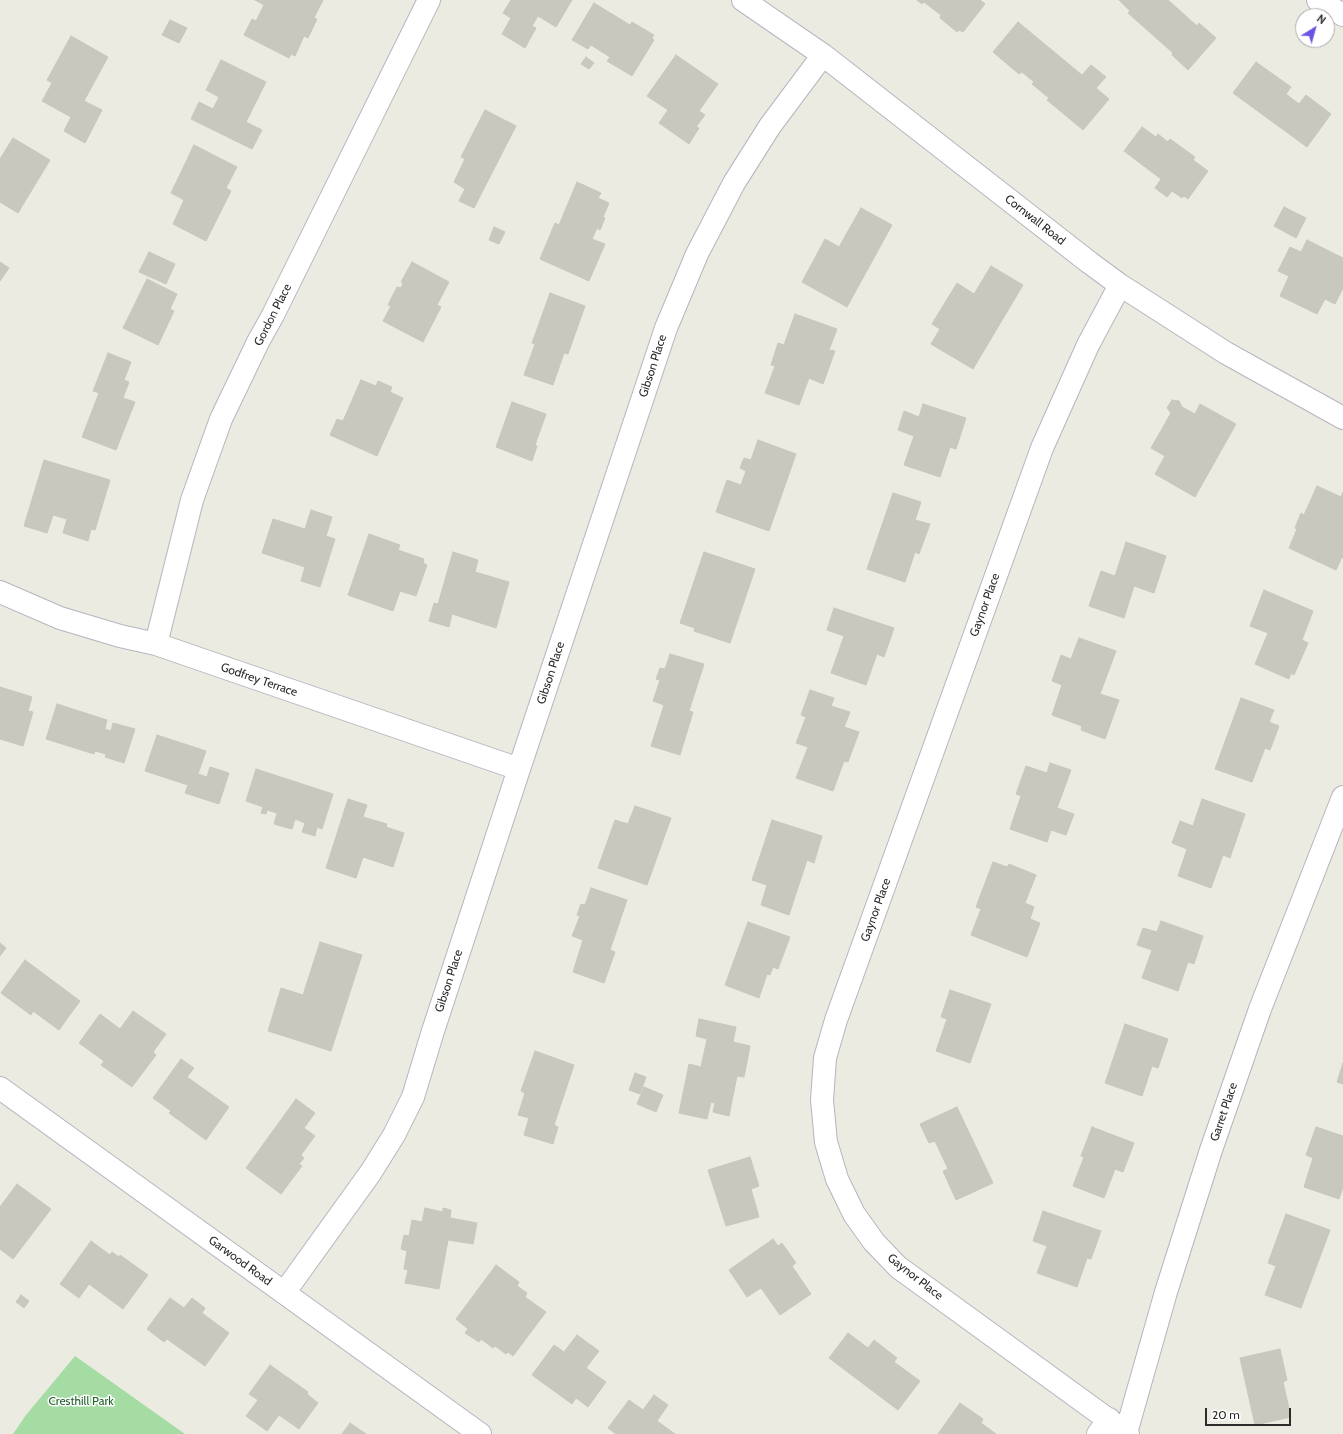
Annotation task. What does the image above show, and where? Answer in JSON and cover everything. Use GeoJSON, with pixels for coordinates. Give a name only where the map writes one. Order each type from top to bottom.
{"type":"FeatureCollection","features":[{"type":"Feature","properties":{"kind":"street","name":"Gordon Place"},"geometry":{"type":"LineString","coordinates":[[156,644],[192,500],[221,419],[429,0]]}},
{"type":"Feature","properties":{"kind":"street","name":"Cornwall Road"},"geometry":{"type":"LineString","coordinates":[[742,0],[823,55],[1090,263],[1120,284],[1226,353],[1343,418]]}},
{"type":"Feature","properties":{"kind":"street"},"geometry":{"type":"LineString","coordinates":[[1318,0],[1343,15]]}},
{"type":"Feature","properties":{"kind":"street","name":"Gibson Place"},"geometry":{"type":"LineString","coordinates":[[284,1293],[371,1172],[394,1135],[413,1097],[433,1031],[519,769],[666,328],[697,254],[738,177],[770,126],[823,55]]}},
{"type":"Feature","properties":{"kind":"street","name":"Gaynor Place"},"geometry":{"type":"LineString","coordinates":[[1120,284],[1088,345],[1042,448],[836,1020],[826,1058],[822,1100],[826,1142],[836,1179],[854,1214],[874,1242],[898,1267],[1103,1426],[1127,1434]]}},
{"type":"Feature","properties":{"kind":"street","name":"Godfrey Terrace"},"geometry":{"type":"LineString","coordinates":[[0,592],[60,618],[120,636],[156,644],[519,769]]}},
{"type":"Feature","properties":{"kind":"street","name":"Garret Place"},"geometry":{"type":"LineString","coordinates":[[1127,1434],[1166,1292],[1210,1150],[1260,1009],[1343,797]]}},
{"type":"Feature","properties":{"kind":"street","name":"Garwood Road"},"geometry":{"type":"LineString","coordinates":[[2,1093],[480,1434]]}},
{"type":"Feature","properties":{"kind":"green space","name":"Cresthill Park"},"geometry":{"type":"Polygon","coordinates":[[[75,1356],[185,1434],[13,1434],[26,1415],[75,1356]]]}},
{"type":"Feature","properties":{"kind":"building"},"geometry":{"type":"Polygon","coordinates":[[[255,0],[323,0],[314,18],[317,19],[308,38],[304,36],[295,56],[291,54],[289,58],[244,35],[252,19],[256,21],[264,5],[255,0]]]}},
{"type":"Feature","properties":{"kind":"building"},"geometry":{"type":"Polygon","coordinates":[[[511,0],[572,0],[556,27],[538,16],[532,26],[536,28],[525,48],[502,34],[511,18],[503,13],[511,0]]]}},
{"type":"Feature","properties":{"kind":"building"},"geometry":{"type":"Polygon","coordinates":[[[917,0],[980,0],[985,4],[963,32],[959,30],[957,32],[940,18],[941,15],[924,2],[922,4],[917,0]]]}},
{"type":"Feature","properties":{"kind":"building"},"geometry":{"type":"Polygon","coordinates":[[[1119,0],[1168,0],[1197,26],[1199,23],[1216,38],[1188,70],[1172,55],[1173,53],[1128,13],[1130,11],[1119,0]]]}},
{"type":"Feature","properties":{"kind":"building"},"geometry":{"type":"Polygon","coordinates":[[[594,3],[630,25],[632,22],[654,35],[652,38],[654,40],[632,76],[607,61],[610,57],[591,45],[588,49],[572,40],[594,3]]]}},
{"type":"Feature","properties":{"kind":"building"},"geometry":{"type":"Polygon","coordinates":[[[170,20],[187,28],[179,43],[162,35],[170,20]]]}},
{"type":"Feature","properties":{"kind":"building"},"geometry":{"type":"Polygon","coordinates":[[[1018,22],[1082,75],[1091,65],[1106,77],[1096,88],[1109,99],[1083,130],[1047,100],[1049,98],[1032,84],[1034,82],[1022,72],[1019,74],[993,52],[1018,22]]]}},
{"type":"Feature","properties":{"kind":"building"},"geometry":{"type":"Polygon","coordinates":[[[71,36],[108,57],[84,101],[102,110],[85,143],[64,131],[71,117],[42,101],[52,83],[47,80],[71,36]]]}},
{"type":"Feature","properties":{"kind":"building"},"geometry":{"type":"Polygon","coordinates":[[[676,55],[718,84],[699,111],[705,115],[696,127],[699,128],[689,144],[659,123],[668,110],[647,96],[676,55]]]}},
{"type":"Feature","properties":{"kind":"building"},"geometry":{"type":"Polygon","coordinates":[[[586,57],[594,63],[589,69],[581,64],[586,57]]]}},
{"type":"Feature","properties":{"kind":"building"},"geometry":{"type":"Polygon","coordinates":[[[221,60],[266,82],[246,122],[262,130],[252,149],[191,119],[199,102],[213,109],[219,97],[206,90],[221,60]]]}},
{"type":"Feature","properties":{"kind":"building"},"geometry":{"type":"Polygon","coordinates":[[[1256,62],[1291,87],[1286,94],[1299,104],[1306,95],[1331,114],[1307,147],[1233,93],[1256,62]]]}},
{"type":"Feature","properties":{"kind":"building"},"geometry":{"type":"Polygon","coordinates":[[[485,110],[516,126],[474,208],[459,201],[465,189],[454,182],[465,159],[461,157],[485,110]]]}},
{"type":"Feature","properties":{"kind":"building"},"geometry":{"type":"Polygon","coordinates":[[[1142,127],[1156,137],[1158,134],[1168,142],[1170,139],[1195,157],[1193,160],[1208,171],[1188,199],[1184,196],[1182,198],[1172,191],[1167,197],[1155,188],[1161,179],[1124,151],[1142,127]]]}},
{"type":"Feature","properties":{"kind":"building"},"geometry":{"type":"Polygon","coordinates":[[[13,138],[50,160],[18,213],[0,202],[0,159],[13,138]]]}},
{"type":"Feature","properties":{"kind":"building"},"geometry":{"type":"Polygon","coordinates":[[[194,145],[237,167],[226,188],[231,191],[206,241],[173,224],[184,200],[171,193],[194,145]]]}},
{"type":"Feature","properties":{"kind":"building"},"geometry":{"type":"Polygon","coordinates":[[[577,182],[601,193],[598,198],[609,203],[603,217],[605,218],[600,230],[597,228],[592,239],[605,244],[589,281],[540,259],[555,223],[559,225],[577,182]]]}},
{"type":"Feature","properties":{"kind":"building"},"geometry":{"type":"Polygon","coordinates":[[[1284,207],[1306,218],[1296,238],[1274,226],[1284,207]]]}},
{"type":"Feature","properties":{"kind":"building"},"geometry":{"type":"Polygon","coordinates":[[[861,208],[892,225],[847,307],[802,282],[825,239],[839,247],[861,208]]]}},
{"type":"Feature","properties":{"kind":"building"},"geometry":{"type":"Polygon","coordinates":[[[494,227],[505,232],[499,244],[489,240],[494,227]]]}},
{"type":"Feature","properties":{"kind":"building"},"geometry":{"type":"Polygon","coordinates":[[[1307,240],[1343,258],[1343,288],[1335,304],[1325,299],[1317,314],[1280,296],[1289,276],[1278,271],[1290,247],[1301,252],[1307,240]]]}},
{"type":"Feature","properties":{"kind":"building"},"geometry":{"type":"Polygon","coordinates":[[[149,252],[175,264],[166,284],[139,272],[149,252]]]}},
{"type":"Feature","properties":{"kind":"building"},"geometry":{"type":"Polygon","coordinates":[[[0,262],[9,268],[0,281],[0,262]]]}},
{"type":"Feature","properties":{"kind":"building"},"geometry":{"type":"Polygon","coordinates":[[[412,262],[449,282],[437,305],[441,307],[423,342],[383,321],[391,306],[388,305],[397,287],[401,288],[403,283],[401,282],[412,262]]]}},
{"type":"Feature","properties":{"kind":"building"},"geometry":{"type":"Polygon","coordinates":[[[991,266],[1023,285],[973,369],[931,344],[940,329],[932,324],[957,283],[974,294],[991,266]]]}},
{"type":"Feature","properties":{"kind":"building"},"geometry":{"type":"Polygon","coordinates":[[[147,279],[177,294],[170,309],[174,311],[158,345],[123,328],[147,279]]]}},
{"type":"Feature","properties":{"kind":"building"},"geometry":{"type":"Polygon","coordinates":[[[550,293],[585,306],[568,354],[564,353],[553,385],[524,375],[535,344],[532,343],[550,293]]]}},
{"type":"Feature","properties":{"kind":"building"},"geometry":{"type":"Polygon","coordinates":[[[795,314],[837,329],[829,350],[835,351],[823,384],[809,378],[799,405],[765,393],[775,366],[771,365],[778,343],[784,345],[795,314]]]}},
{"type":"Feature","properties":{"kind":"building"},"geometry":{"type":"Polygon","coordinates":[[[108,353],[131,362],[124,380],[129,382],[123,398],[135,402],[116,450],[82,437],[99,393],[93,391],[108,353]]]}},
{"type":"Feature","properties":{"kind":"building"},"geometry":{"type":"Polygon","coordinates":[[[361,380],[376,386],[378,381],[392,387],[390,392],[403,398],[377,456],[330,435],[337,419],[343,421],[361,380]]]}},
{"type":"Feature","properties":{"kind":"building"},"geometry":{"type":"Polygon","coordinates":[[[1172,400],[1179,401],[1182,407],[1195,414],[1200,404],[1236,424],[1195,497],[1155,474],[1165,456],[1151,448],[1171,413],[1167,408],[1172,400]]]}},
{"type":"Feature","properties":{"kind":"building"},"geometry":{"type":"Polygon","coordinates":[[[512,402],[546,414],[535,445],[537,446],[532,461],[496,447],[512,402]]]}},
{"type":"Feature","properties":{"kind":"building"},"geometry":{"type":"Polygon","coordinates":[[[923,404],[966,418],[956,449],[950,447],[940,477],[904,465],[914,436],[898,430],[904,411],[919,417],[923,404]]]}},
{"type":"Feature","properties":{"kind":"building"},"geometry":{"type":"Polygon","coordinates":[[[758,440],[796,454],[769,531],[716,512],[727,480],[741,485],[746,471],[740,468],[744,458],[751,460],[758,440]]]}},
{"type":"Feature","properties":{"kind":"building"},"geometry":{"type":"Polygon","coordinates":[[[44,460],[110,480],[95,530],[91,529],[88,541],[63,533],[67,519],[53,515],[47,533],[24,526],[44,460]]]}},
{"type":"Feature","properties":{"kind":"building"},"geometry":{"type":"Polygon","coordinates":[[[1317,486],[1341,497],[1343,492],[1343,558],[1342,557],[1336,570],[1289,548],[1297,529],[1295,528],[1301,513],[1304,515],[1317,486]]]}},
{"type":"Feature","properties":{"kind":"building"},"geometry":{"type":"Polygon","coordinates":[[[893,493],[921,502],[915,520],[930,524],[919,554],[915,552],[905,582],[867,569],[893,493]]]}},
{"type":"Feature","properties":{"kind":"building"},"geometry":{"type":"Polygon","coordinates":[[[311,510],[332,517],[326,536],[335,539],[320,587],[301,581],[305,567],[262,553],[273,519],[305,529],[311,510]]]}},
{"type":"Feature","properties":{"kind":"building"},"geometry":{"type":"Polygon","coordinates":[[[369,534],[400,545],[398,550],[424,559],[423,563],[427,565],[416,596],[400,591],[393,611],[348,595],[369,534]]]}},
{"type":"Feature","properties":{"kind":"building"},"geometry":{"type":"Polygon","coordinates":[[[1126,542],[1166,556],[1154,593],[1134,586],[1124,618],[1089,606],[1101,571],[1115,576],[1126,542]]]}},
{"type":"Feature","properties":{"kind":"building"},"geometry":{"type":"Polygon","coordinates":[[[453,552],[478,560],[475,572],[509,582],[496,628],[452,614],[449,627],[429,621],[434,603],[438,604],[453,552]]]}},
{"type":"Feature","properties":{"kind":"building"},"geometry":{"type":"Polygon","coordinates":[[[704,552],[755,569],[730,643],[694,631],[695,628],[680,623],[704,552]]]}},
{"type":"Feature","properties":{"kind":"building"},"geometry":{"type":"Polygon","coordinates":[[[1264,590],[1313,611],[1302,640],[1308,643],[1294,675],[1291,673],[1289,679],[1255,664],[1268,633],[1250,626],[1264,590]]]}},
{"type":"Feature","properties":{"kind":"building"},"geometry":{"type":"Polygon","coordinates":[[[834,608],[894,628],[884,657],[877,654],[866,685],[831,673],[844,636],[827,630],[834,608]]]}},
{"type":"Feature","properties":{"kind":"building"},"geometry":{"type":"Polygon","coordinates":[[[1079,638],[1116,651],[1100,694],[1119,700],[1105,739],[1081,730],[1082,726],[1052,715],[1062,685],[1052,681],[1061,655],[1071,659],[1079,638]]]}},
{"type":"Feature","properties":{"kind":"building"},"geometry":{"type":"Polygon","coordinates":[[[670,654],[704,664],[689,711],[693,712],[680,755],[651,746],[664,705],[653,701],[660,680],[656,679],[660,668],[665,669],[670,654]]]}},
{"type":"Feature","properties":{"kind":"building"},"geometry":{"type":"Polygon","coordinates":[[[0,687],[32,697],[28,711],[33,712],[23,746],[0,739],[0,687]]]}},
{"type":"Feature","properties":{"kind":"building"},"geometry":{"type":"Polygon","coordinates":[[[810,690],[834,698],[831,706],[850,712],[844,727],[859,732],[848,762],[844,761],[833,791],[796,778],[808,747],[796,743],[806,717],[801,715],[810,690]]]}},
{"type":"Feature","properties":{"kind":"building"},"geometry":{"type":"Polygon","coordinates":[[[1241,698],[1274,710],[1269,722],[1279,726],[1270,750],[1265,748],[1252,782],[1215,769],[1241,698]]]}},
{"type":"Feature","properties":{"kind":"building"},"geometry":{"type":"Polygon","coordinates":[[[57,704],[107,720],[105,729],[111,731],[113,723],[135,729],[124,763],[105,757],[106,754],[95,751],[94,754],[46,739],[57,704]]]}},
{"type":"Feature","properties":{"kind":"building"},"geometry":{"type":"Polygon","coordinates":[[[157,735],[206,751],[198,774],[207,777],[210,767],[229,773],[219,804],[185,793],[188,785],[145,771],[157,735]]]}},
{"type":"Feature","properties":{"kind":"building"},"geometry":{"type":"Polygon","coordinates":[[[1050,763],[1071,770],[1057,808],[1074,814],[1066,835],[1051,830],[1047,842],[1010,829],[1021,796],[1016,794],[1026,766],[1047,773],[1050,763]]]}},
{"type":"Feature","properties":{"kind":"building"},"geometry":{"type":"Polygon","coordinates":[[[256,769],[333,794],[322,829],[317,827],[315,836],[302,832],[305,823],[295,819],[292,829],[274,824],[277,813],[267,810],[266,814],[261,813],[263,807],[246,801],[256,769]]]}},
{"type":"Feature","properties":{"kind":"building"},"geometry":{"type":"Polygon","coordinates":[[[348,799],[367,805],[363,817],[387,824],[386,827],[404,833],[393,867],[363,857],[356,878],[326,868],[348,799]]]}},
{"type":"Feature","properties":{"kind":"building"},"geometry":{"type":"Polygon","coordinates":[[[1202,799],[1245,814],[1230,858],[1223,855],[1211,888],[1178,876],[1187,849],[1172,843],[1180,821],[1193,826],[1202,799]]]}},
{"type":"Feature","properties":{"kind":"building"},"geometry":{"type":"Polygon","coordinates":[[[635,806],[671,818],[647,885],[598,868],[615,820],[628,824],[635,806]]]}},
{"type":"Feature","properties":{"kind":"building"},"geometry":{"type":"Polygon","coordinates":[[[772,820],[822,836],[814,863],[807,860],[789,915],[761,905],[767,885],[752,880],[772,820]]]}},
{"type":"Feature","properties":{"kind":"building"},"geometry":{"type":"Polygon","coordinates":[[[993,862],[1007,867],[1009,864],[1036,875],[1025,903],[1034,907],[1030,919],[1040,923],[1027,957],[971,935],[981,909],[976,907],[993,862]]]}},
{"type":"Feature","properties":{"kind":"building"},"geometry":{"type":"Polygon","coordinates":[[[591,888],[627,900],[610,950],[615,952],[604,983],[573,972],[583,940],[572,936],[580,916],[577,915],[581,904],[585,905],[591,888]]]}},
{"type":"Feature","properties":{"kind":"building"},"geometry":{"type":"Polygon","coordinates":[[[1161,921],[1203,936],[1194,964],[1188,962],[1178,991],[1142,978],[1152,950],[1137,945],[1143,928],[1157,932],[1161,921]]]}},
{"type":"Feature","properties":{"kind":"building"},"geometry":{"type":"Polygon","coordinates":[[[748,922],[790,937],[778,969],[773,967],[770,975],[767,974],[759,998],[725,985],[748,922]]]}},
{"type":"Feature","properties":{"kind":"building"},"geometry":{"type":"Polygon","coordinates":[[[320,942],[362,955],[331,1051],[268,1031],[281,988],[303,995],[320,942]]]}},
{"type":"Feature","properties":{"kind":"building"},"geometry":{"type":"Polygon","coordinates":[[[0,943],[6,948],[0,956],[0,943]]]}},
{"type":"Feature","properties":{"kind":"building"},"geometry":{"type":"Polygon","coordinates":[[[25,960],[80,1001],[59,1030],[33,1011],[31,1015],[1,993],[25,960]]]}},
{"type":"Feature","properties":{"kind":"building"},"geometry":{"type":"Polygon","coordinates":[[[950,990],[991,1004],[970,1063],[936,1051],[947,1019],[941,1017],[950,990]]]}},
{"type":"Feature","properties":{"kind":"building"},"geometry":{"type":"Polygon","coordinates":[[[133,1011],[166,1034],[153,1052],[156,1055],[132,1087],[101,1065],[104,1061],[79,1043],[100,1014],[120,1029],[133,1011]]]}},
{"type":"Feature","properties":{"kind":"building"},"geometry":{"type":"Polygon","coordinates":[[[699,1019],[736,1027],[733,1042],[750,1046],[744,1077],[737,1076],[729,1116],[713,1112],[715,1103],[711,1102],[707,1119],[679,1113],[689,1064],[701,1067],[707,1039],[696,1036],[699,1019]]]}},
{"type":"Feature","properties":{"kind":"building"},"geometry":{"type":"Polygon","coordinates":[[[1125,1024],[1168,1039],[1158,1068],[1152,1066],[1142,1096],[1105,1083],[1125,1024]]]}},
{"type":"Feature","properties":{"kind":"building"},"geometry":{"type":"Polygon","coordinates":[[[535,1051],[574,1065],[554,1125],[558,1127],[553,1144],[524,1135],[529,1118],[518,1115],[525,1093],[521,1091],[535,1051]]]}},
{"type":"Feature","properties":{"kind":"building"},"geometry":{"type":"Polygon","coordinates":[[[181,1059],[194,1068],[187,1077],[229,1107],[206,1140],[169,1113],[171,1111],[153,1098],[181,1059]]]}},
{"type":"Feature","properties":{"kind":"building"},"geometry":{"type":"Polygon","coordinates":[[[1343,1063],[1343,1084],[1337,1082],[1343,1063]]]}},
{"type":"Feature","properties":{"kind":"building"},"geometry":{"type":"Polygon","coordinates":[[[635,1073],[646,1077],[640,1094],[629,1090],[635,1073]]]}},
{"type":"Feature","properties":{"kind":"building"},"geometry":{"type":"Polygon","coordinates":[[[644,1087],[663,1095],[656,1112],[637,1104],[644,1087]]]}},
{"type":"Feature","properties":{"kind":"building"},"geometry":{"type":"Polygon","coordinates":[[[296,1099],[315,1113],[304,1128],[315,1136],[301,1155],[304,1158],[299,1164],[302,1166],[281,1194],[246,1168],[296,1099]]]}},
{"type":"Feature","properties":{"kind":"building"},"geometry":{"type":"Polygon","coordinates":[[[957,1107],[993,1183],[956,1200],[943,1171],[948,1169],[935,1141],[929,1143],[920,1124],[957,1107]]]}},
{"type":"Feature","properties":{"kind":"building"},"geometry":{"type":"Polygon","coordinates":[[[1092,1127],[1134,1143],[1123,1172],[1115,1169],[1104,1198],[1073,1186],[1084,1157],[1081,1156],[1092,1127]]]}},
{"type":"Feature","properties":{"kind":"building"},"geometry":{"type":"Polygon","coordinates":[[[1316,1127],[1343,1136],[1343,1187],[1339,1199],[1304,1187],[1313,1158],[1306,1155],[1316,1127]]]}},
{"type":"Feature","properties":{"kind":"building"},"geometry":{"type":"Polygon","coordinates":[[[750,1157],[759,1186],[751,1189],[759,1217],[726,1226],[708,1170],[750,1157]]]}},
{"type":"Feature","properties":{"kind":"building"},"geometry":{"type":"Polygon","coordinates":[[[17,1184],[51,1209],[13,1259],[0,1249],[0,1207],[17,1184]]]}},
{"type":"Feature","properties":{"kind":"building"},"geometry":{"type":"Polygon","coordinates":[[[425,1208],[443,1212],[443,1208],[451,1210],[450,1218],[477,1223],[473,1244],[448,1240],[439,1289],[405,1283],[408,1270],[404,1269],[407,1251],[401,1249],[404,1235],[409,1236],[412,1220],[422,1222],[425,1208]]]}},
{"type":"Feature","properties":{"kind":"building"},"geometry":{"type":"Polygon","coordinates":[[[1043,1211],[1101,1231],[1091,1259],[1087,1258],[1077,1287],[1037,1273],[1047,1246],[1033,1241],[1043,1211]]]}},
{"type":"Feature","properties":{"kind":"building"},"geometry":{"type":"Polygon","coordinates":[[[1286,1214],[1330,1230],[1301,1308],[1265,1295],[1276,1266],[1268,1263],[1286,1214]]]}},
{"type":"Feature","properties":{"kind":"building"},"geometry":{"type":"Polygon","coordinates":[[[773,1239],[778,1246],[782,1243],[796,1263],[792,1266],[811,1294],[780,1315],[761,1288],[747,1297],[729,1270],[773,1239]]]}},
{"type":"Feature","properties":{"kind":"building"},"geometry":{"type":"Polygon","coordinates":[[[91,1241],[110,1255],[112,1252],[119,1257],[120,1255],[148,1275],[123,1309],[89,1284],[79,1298],[60,1284],[91,1241]]]}},
{"type":"Feature","properties":{"kind":"building"},"geometry":{"type":"Polygon","coordinates":[[[496,1265],[519,1282],[517,1286],[527,1293],[525,1297],[546,1312],[513,1356],[508,1352],[506,1354],[495,1346],[493,1348],[481,1339],[479,1342],[465,1333],[468,1329],[456,1319],[496,1265]]]}},
{"type":"Feature","properties":{"kind":"building"},"geometry":{"type":"Polygon","coordinates":[[[21,1295],[29,1301],[24,1308],[16,1302],[21,1295]]]}},
{"type":"Feature","properties":{"kind":"building"},"geometry":{"type":"Polygon","coordinates":[[[170,1298],[184,1308],[192,1298],[205,1308],[202,1313],[229,1333],[205,1366],[167,1339],[164,1342],[147,1329],[170,1298]]]}},
{"type":"Feature","properties":{"kind":"building"},"geometry":{"type":"Polygon","coordinates":[[[848,1333],[868,1348],[874,1340],[897,1358],[894,1362],[920,1381],[898,1410],[829,1358],[848,1333]]]}},
{"type":"Feature","properties":{"kind":"building"},"geometry":{"type":"Polygon","coordinates":[[[577,1335],[599,1351],[586,1368],[606,1382],[588,1407],[576,1398],[572,1404],[532,1375],[554,1345],[564,1352],[577,1335]]]}},
{"type":"Feature","properties":{"kind":"building"},"geometry":{"type":"Polygon","coordinates":[[[1280,1349],[1287,1380],[1283,1382],[1291,1417],[1255,1425],[1240,1358],[1280,1349]]]}},
{"type":"Feature","properties":{"kind":"building"},"geometry":{"type":"Polygon","coordinates":[[[270,1365],[308,1392],[307,1394],[318,1403],[299,1429],[279,1415],[267,1431],[246,1416],[258,1400],[249,1394],[270,1365]]]}},
{"type":"Feature","properties":{"kind":"building"},"geometry":{"type":"Polygon","coordinates":[[[654,1395],[668,1405],[657,1421],[675,1434],[616,1434],[608,1428],[629,1400],[643,1410],[654,1395]]]}},
{"type":"Feature","properties":{"kind":"building"},"geometry":{"type":"Polygon","coordinates":[[[960,1403],[983,1419],[981,1423],[996,1434],[938,1434],[960,1403]]]}},
{"type":"Feature","properties":{"kind":"building"},"geometry":{"type":"Polygon","coordinates":[[[350,1423],[366,1434],[342,1434],[350,1423]]]}}]}
